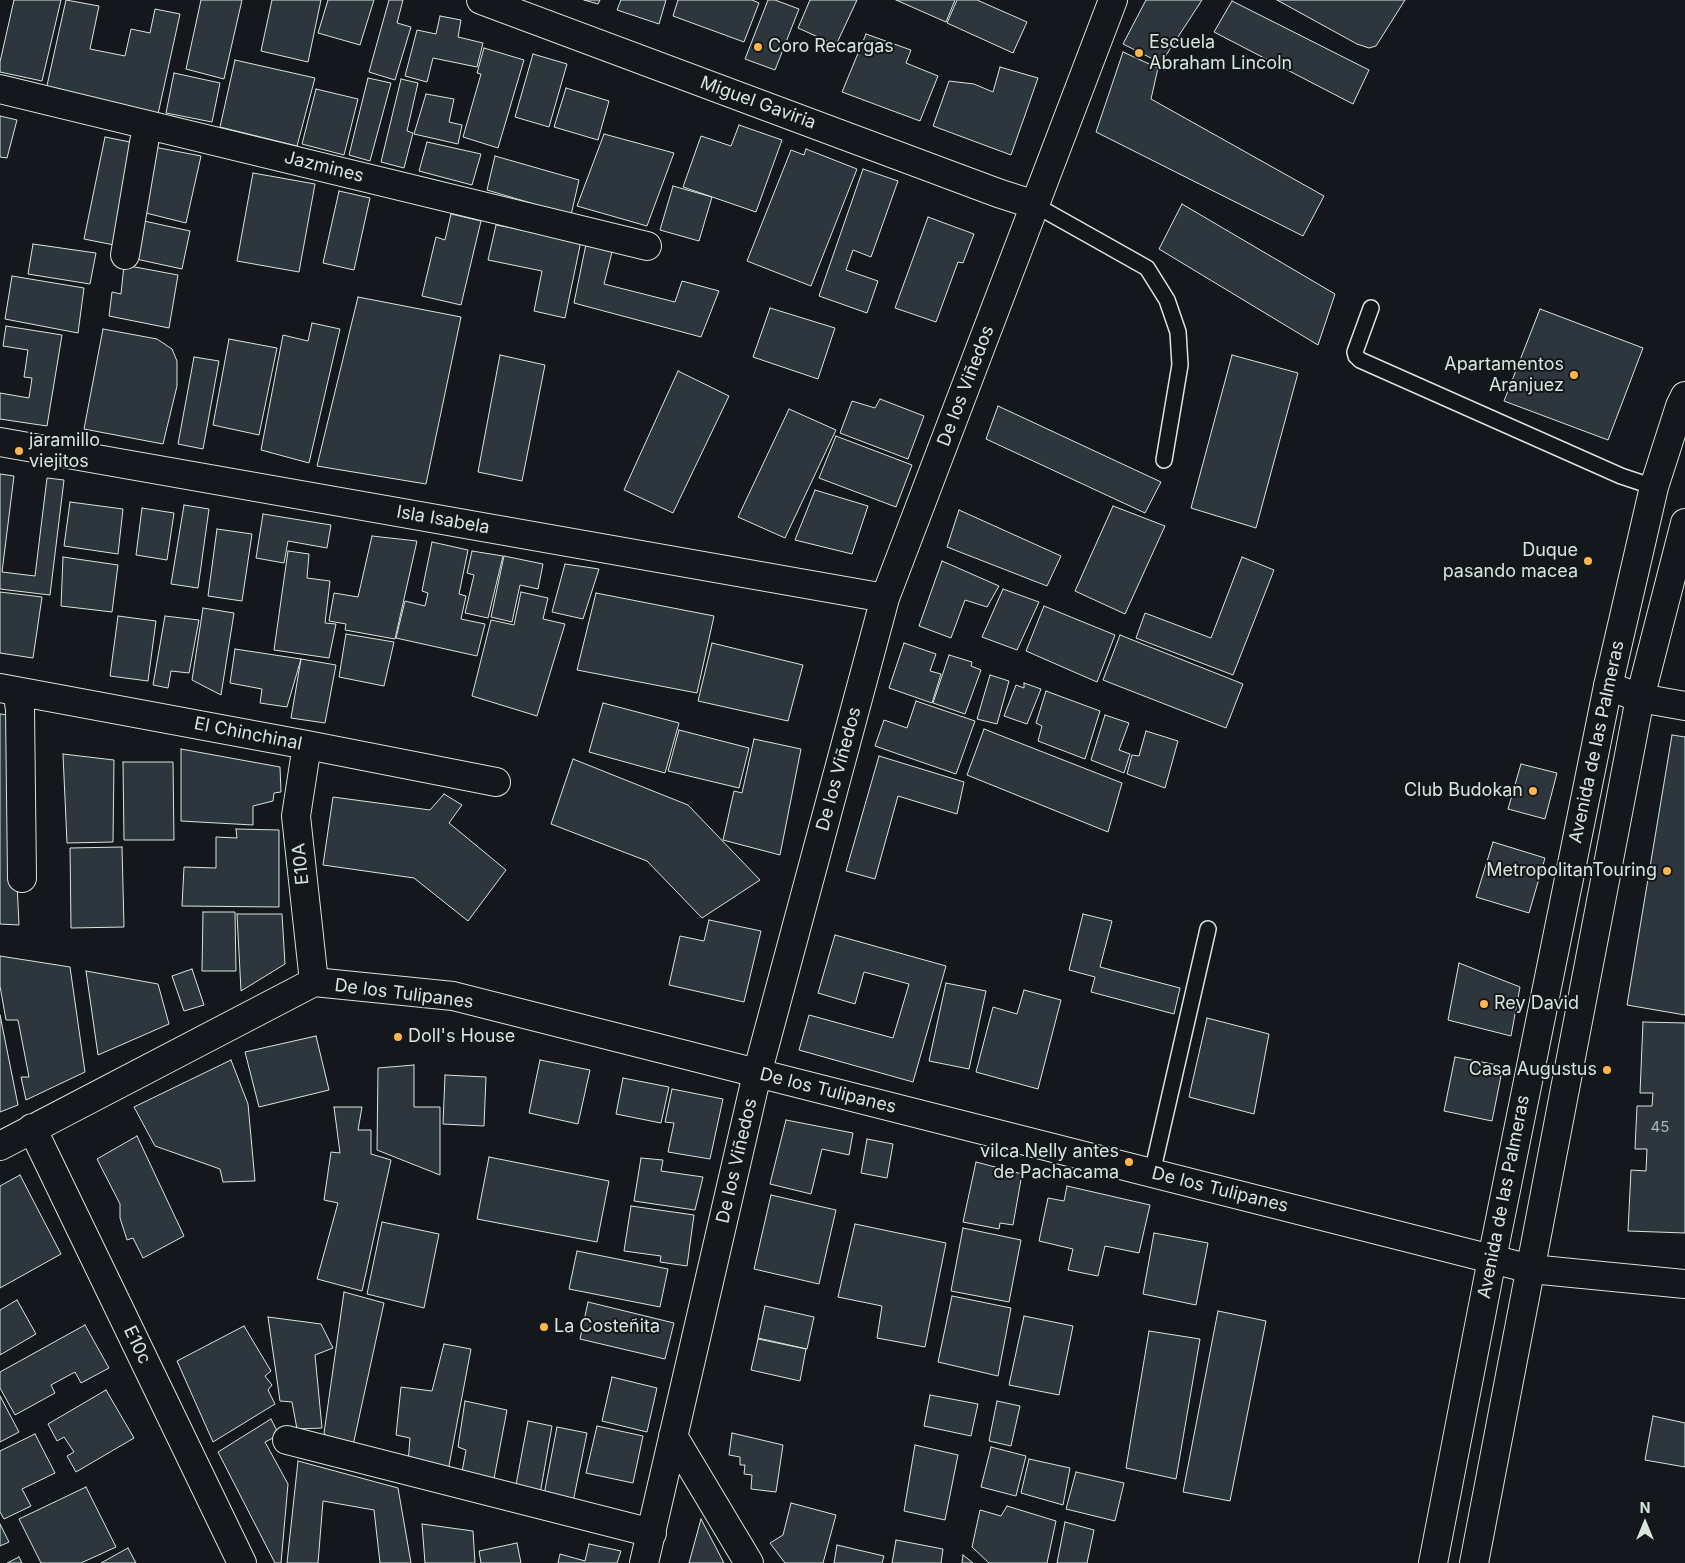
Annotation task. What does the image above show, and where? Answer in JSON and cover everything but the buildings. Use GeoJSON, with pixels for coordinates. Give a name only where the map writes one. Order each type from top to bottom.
{"type":"FeatureCollection","features":[{"type":"Feature","properties":{"kind":"street","name":"Miguel Gaviria"},"geometry":{"type":"LineString","coordinates":[[481,0],[979,186],[1035,205]]}},
{"type":"Feature","properties":{"kind":"street","name":"De los Viñedos"},"geometry":{"type":"LineString","coordinates":[[644,1563],[757,1074],[885,598],[1113,0]]}},
{"type":"Feature","properties":{"kind":"street","name":"Jazmines"},"geometry":{"type":"LineString","coordinates":[[0,89],[647,246]]}},
{"type":"Feature","properties":{"kind":"street"},"geometry":{"type":"LineString","coordinates":[[125,255],[147,125]]}},
{"type":"Feature","properties":{"kind":"street","name":"Avenida de las Palmeras"},"geometry":{"type":"LineString","coordinates":[[1433,1563],[1492,1258],[1608,686],[1654,488],[1680,406],[1685,396]]}},
{"type":"Feature","properties":{"kind":"street","name":"Isla Isabela"},"geometry":{"type":"LineString","coordinates":[[0,442],[885,598]]}},
{"type":"Feature","properties":{"kind":"street","name":"Avenida de las Palmeras"},"geometry":{"type":"LineString","coordinates":[[1474,1563],[1640,698],[1685,523]]}},
{"type":"Feature","properties":{"kind":"street"},"geometry":{"type":"LineString","coordinates":[[1608,686],[1640,698],[1685,706]]}},
{"type":"Feature","properties":{"kind":"street"},"geometry":{"type":"LineString","coordinates":[[9,690],[20,709],[22,878]]}},
{"type":"Feature","properties":{"kind":"street","name":"El Chinchinal"},"geometry":{"type":"LineString","coordinates":[[9,690],[496,782]]}},
{"type":"Feature","properties":{"kind":"street","name":"E10A"},"geometry":{"type":"LineString","coordinates":[[307,745],[296,816],[314,982]]}},
{"type":"Feature","properties":{"kind":"street","name":"De los Tulipanes"},"geometry":{"type":"LineString","coordinates":[[0,1146],[314,982],[453,996],[1531,1269],[1685,1284]]}},
{"type":"Feature","properties":{"kind":"street","name":"E10c"},"geometry":{"type":"LineString","coordinates":[[32,1128],[242,1563]]}},
{"type":"Feature","properties":{"kind":"street"},"geometry":{"type":"LineString","coordinates":[[673,1436],[749,1563]]}},
{"type":"Feature","properties":{"kind":"street"},"geometry":{"type":"LineString","coordinates":[[287,1440],[652,1533]]}},
{"type":"Feature","properties":{"kind":"lane"},"geometry":{"type":"LineString","coordinates":[[1035,205],[1147,268],[1167,300],[1178,332],[1180,365],[1164,460]]}},
{"type":"Feature","properties":{"kind":"lane"},"geometry":{"type":"LineString","coordinates":[[1371,308],[1355,352],[1360,360],[1621,476],[1654,488]]}},
{"type":"Feature","properties":{"kind":"lane"},"geometry":{"type":"LineString","coordinates":[[1152,1173],[1208,929]]}},
{"type":"Feature","properties":{"kind":"place","name":"Coro Recargas"},"geometry":{"type":"Point","coordinates":[758,47]}},
{"type":"Feature","properties":{"kind":"place","name":"Escuela Abraham Lincoln"},"geometry":{"type":"Point","coordinates":[1139,53]}},
{"type":"Feature","properties":{"kind":"place","name":"Apartamentos Aranjuez"},"geometry":{"type":"Point","coordinates":[1574,375]}},
{"type":"Feature","properties":{"kind":"place","name":"jaramillo viejitos"},"geometry":{"type":"Point","coordinates":[19,451]}},
{"type":"Feature","properties":{"kind":"place","name":"Duque pasando macea"},"geometry":{"type":"Point","coordinates":[1588,561]}},
{"type":"Feature","properties":{"kind":"place","name":"Club Budokan"},"geometry":{"type":"Point","coordinates":[1533,791]}},
{"type":"Feature","properties":{"kind":"place","name":"MetropolitanTouring"},"geometry":{"type":"Point","coordinates":[1667,871]}},
{"type":"Feature","properties":{"kind":"place","name":"Rey David"},"geometry":{"type":"Point","coordinates":[1484,1004]}},
{"type":"Feature","properties":{"kind":"place","name":"Doll's House"},"geometry":{"type":"Point","coordinates":[398,1037]}},
{"type":"Feature","properties":{"kind":"place","name":"Casa Augustus"},"geometry":{"type":"Point","coordinates":[1607,1070]}},
{"type":"Feature","properties":{"kind":"place","name":"vilca Nelly antes de Pachacama"},"geometry":{"type":"Point","coordinates":[1129,1162]}},
{"type":"Feature","properties":{"kind":"place","name":"La Costeñita"},"geometry":{"type":"Point","coordinates":[544,1327]}}]}
